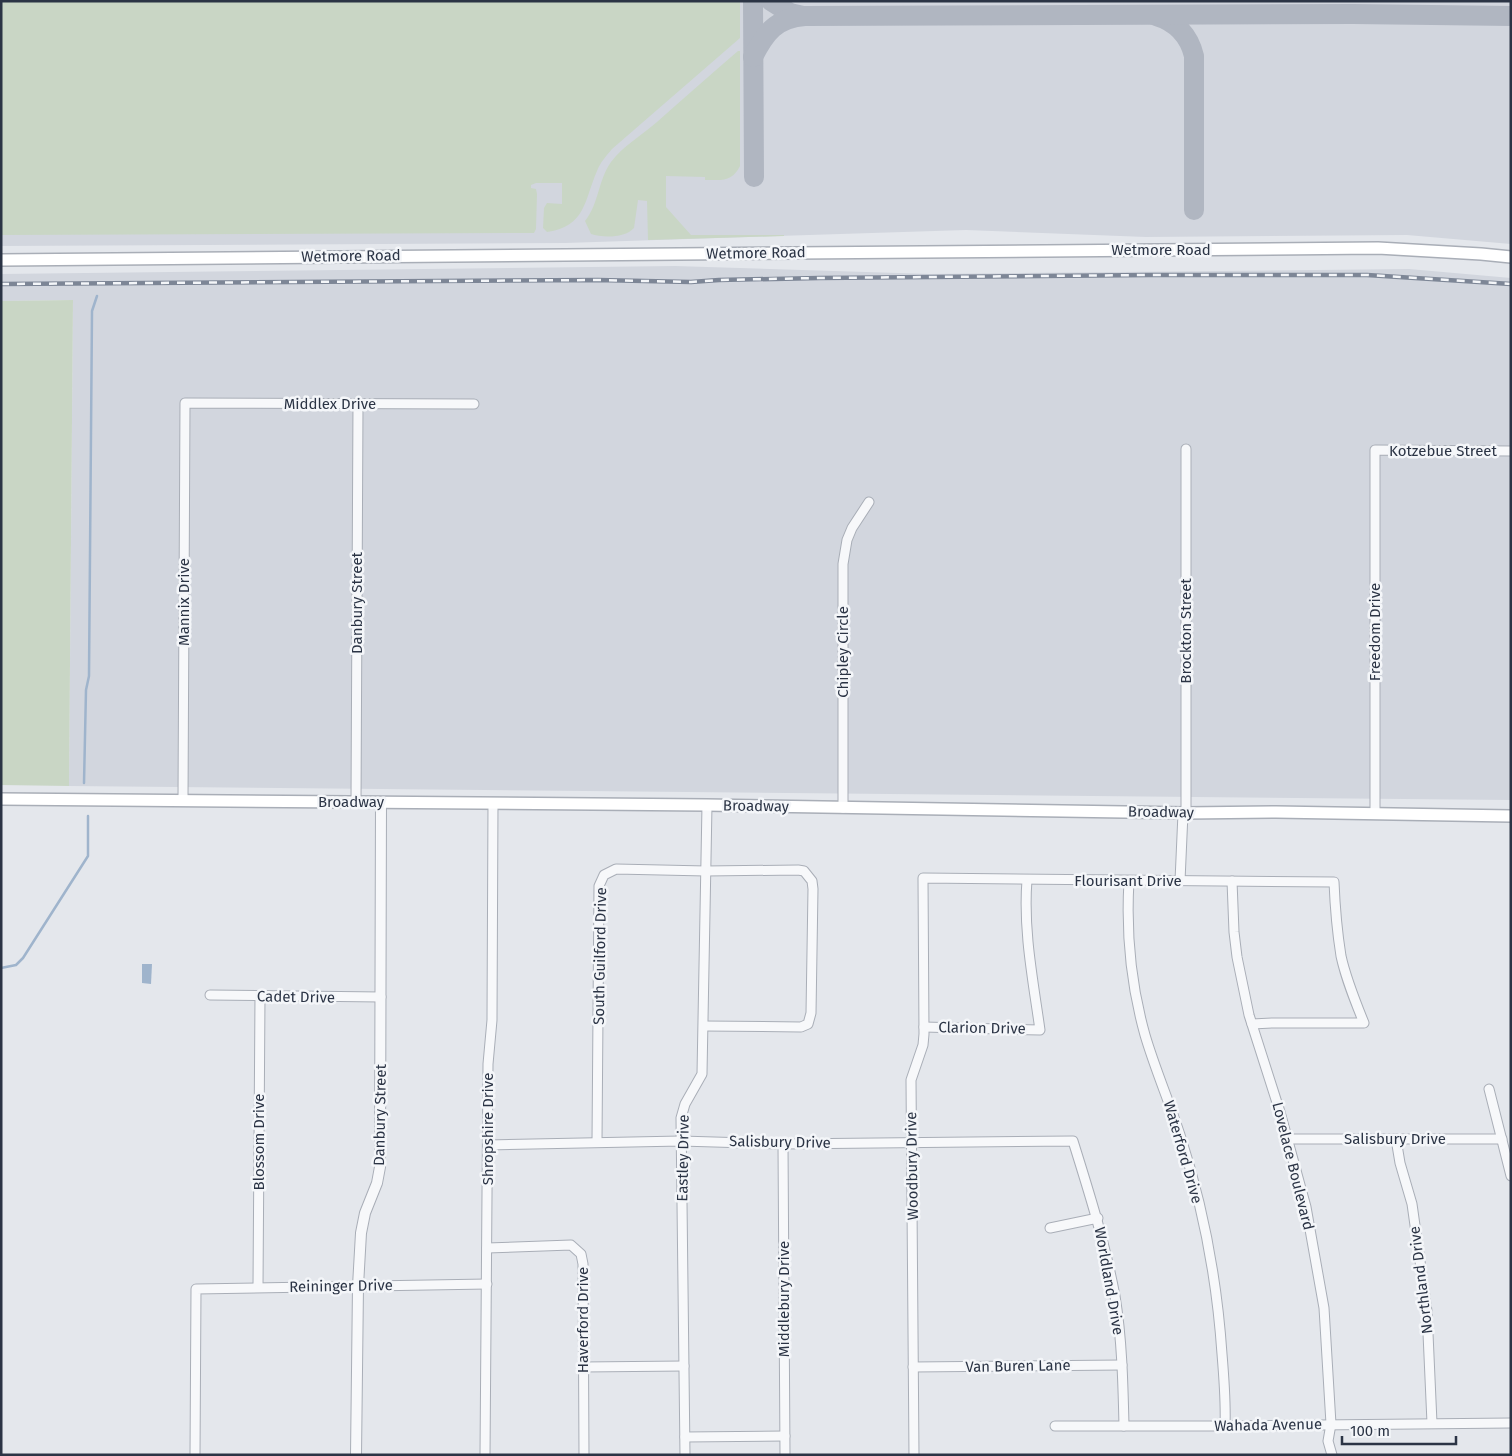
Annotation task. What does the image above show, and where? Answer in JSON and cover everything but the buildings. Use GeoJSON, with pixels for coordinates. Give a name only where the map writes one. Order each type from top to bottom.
{"type":"FeatureCollection","features":[{"type":"Feature","properties":{"kind":"main road","name":"Wetmore Road"},"geometry":{"type":"LineString","coordinates":[[1,260],[1378,248],[1511,257]]}},
{"type":"Feature","properties":{"kind":"main road","name":"Broadway"},"geometry":{"type":"LineString","coordinates":[[1,799],[706,805],[1511,816]]}},
{"type":"Feature","properties":{"kind":"street","name":"Middlex Drive"},"geometry":{"type":"LineString","coordinates":[[185,404],[474,404]]}},
{"type":"Feature","properties":{"kind":"street","name":"Mannix Drive"},"geometry":{"type":"LineString","coordinates":[[183,800],[185,404]]}},
{"type":"Feature","properties":{"kind":"street","name":"Danbury Street"},"geometry":{"type":"LineString","coordinates":[[356,802],[358,404]]}},
{"type":"Feature","properties":{"kind":"street","name":"Brockton Street"},"geometry":{"type":"LineString","coordinates":[[1180,881],[1184,813],[1186,449]]}},
{"type":"Feature","properties":{"kind":"street","name":"Kotzebue Street"},"geometry":{"type":"LineString","coordinates":[[1375,450],[1511,451]]}},
{"type":"Feature","properties":{"kind":"street","name":"Freedom Drive"},"geometry":{"type":"LineString","coordinates":[[1375,450],[1375,814]]}},
{"type":"Feature","properties":{"kind":"street","name":"Chipley Circle"},"geometry":{"type":"LineString","coordinates":[[843,808],[843,564],[847,540],[852,528],[869,502]]}},
{"type":"Feature","properties":{"kind":"street","name":"Danbury Street"},"geometry":{"type":"LineString","coordinates":[[356,1455],[358,1286],[362,1225],[367,1205],[377,1183],[380,1167],[381,802]]}},
{"type":"Feature","properties":{"kind":"street","name":"Shropshire Drive"},"geometry":{"type":"LineString","coordinates":[[485,1455],[488,1064],[492,1020],[493,803]]}},
{"type":"Feature","properties":{"kind":"street","name":"Eastley Drive"},"geometry":{"type":"LineString","coordinates":[[685,1455],[681,1118],[685,1104],[702,1074],[706,805]]}},
{"type":"Feature","properties":{"kind":"street","name":"South Guilford Drive"},"geometry":{"type":"LineString","coordinates":[[597,1142],[599,886],[601,880],[605,874],[616,869],[706,871]]}},
{"type":"Feature","properties":{"kind":"street"},"geometry":{"type":"LineString","coordinates":[[704,1026],[801,1028],[808,1024],[811,1013],[813,889],[809,876],[804,871],[706,871]]}},
{"type":"Feature","properties":{"kind":"street","name":"Flourisant Drive"},"geometry":{"type":"LineString","coordinates":[[922,878],[1334,882],[1336,926],[1342,957],[1350,988],[1364,1023],[1272,1022],[1252,1024]]}},
{"type":"Feature","properties":{"kind":"street","name":"Woodbury Drive"},"geometry":{"type":"LineString","coordinates":[[914,1455],[911,1080],[922,1045],[924,1027],[922,878]]}},
{"type":"Feature","properties":{"kind":"street","name":"Clarion Drive"},"geometry":{"type":"LineString","coordinates":[[924,1027],[1040,1030],[1028,952],[1027,880]]}},
{"type":"Feature","properties":{"kind":"street","name":"Waterford Drive"},"geometry":{"type":"LineString","coordinates":[[1129,881],[1129,934],[1133,982],[1145,1034],[1180,1136],[1206,1235],[1219,1305],[1226,1402],[1225,1426]]}},
{"type":"Feature","properties":{"kind":"street","name":"Lovelace Boulevard"},"geometry":{"type":"LineString","coordinates":[[1232,881],[1237,957],[1252,1024],[1288,1139],[1306,1207],[1324,1308],[1331,1424],[1328,1441],[1332,1455]]}},
{"type":"Feature","properties":{"kind":"street","name":"Cadet Drive"},"geometry":{"type":"LineString","coordinates":[[210,996],[381,997]]}},
{"type":"Feature","properties":{"kind":"street","name":"Blossom Drive"},"geometry":{"type":"LineString","coordinates":[[258,1287],[260,996]]}},
{"type":"Feature","properties":{"kind":"street"},"geometry":{"type":"LineString","coordinates":[[1489,1090],[1511,1176]]}},
{"type":"Feature","properties":{"kind":"street","name":"Salisbury Drive"},"geometry":{"type":"LineString","coordinates":[[1288,1139],[1502,1139]]}},
{"type":"Feature","properties":{"kind":"street","name":"Northland Drive"},"geometry":{"type":"LineString","coordinates":[[1396,1139],[1400,1164],[1412,1204],[1427,1311],[1432,1423]]}},
{"type":"Feature","properties":{"kind":"street","name":"Salisbury Drive"},"geometry":{"type":"LineString","coordinates":[[488,1146],[681,1141],[783,1144],[1073,1140]]}},
{"type":"Feature","properties":{"kind":"street","name":"Worldland Drive"},"geometry":{"type":"LineString","coordinates":[[1073,1140],[1098,1218],[1115,1297],[1122,1364],[1124,1426]]}},
{"type":"Feature","properties":{"kind":"street","name":"Middlebury Drive"},"geometry":{"type":"LineString","coordinates":[[783,1144],[785,1455]]}},
{"type":"Feature","properties":{"kind":"street"},"geometry":{"type":"LineString","coordinates":[[1050,1228],[1098,1218]]}},
{"type":"Feature","properties":{"kind":"street","name":"Haverford Drive"},"geometry":{"type":"LineString","coordinates":[[487,1248],[571,1245],[581,1254],[583,1264],[584,1455]]}},
{"type":"Feature","properties":{"kind":"street","name":"Reininger Drive"},"geometry":{"type":"LineString","coordinates":[[195,1455],[196,1289],[487,1284]]}},
{"type":"Feature","properties":{"kind":"street","name":"Van Buren Lane"},"geometry":{"type":"LineString","coordinates":[[913,1368],[1122,1364]]}},
{"type":"Feature","properties":{"kind":"street"},"geometry":{"type":"LineString","coordinates":[[583,1367],[684,1366]]}},
{"type":"Feature","properties":{"kind":"street","name":"Wahada Avenue"},"geometry":{"type":"LineString","coordinates":[[1055,1426],[1511,1423]]}},
{"type":"Feature","properties":{"kind":"street"},"geometry":{"type":"LineString","coordinates":[[685,1438],[785,1436]]}},
{"type":"Feature","properties":{"kind":"shaded area"},"geometry":{"type":"Polygon","coordinates":[[[1,1],[1511,1],[1511,244],[1407,235],[1146,237],[966,230],[565,243],[1,246],[1,1]]]}},
{"type":"Feature","properties":{"kind":"shaded area"},"geometry":{"type":"Polygon","coordinates":[[[675,266],[930,274],[1409,269],[1511,278],[1511,800],[69,786],[73,300],[1,301],[1,274],[675,266]]]}},
{"type":"Feature","properties":{"kind":"green space"},"geometry":{"type":"Polygon","coordinates":[[[1,1],[740,1],[740,38],[612,149],[598,168],[586,202],[577,218],[560,229],[547,232],[543,228],[544,208],[547,203],[562,204],[562,183],[536,183],[531,185],[531,188],[536,189],[537,194],[536,229],[534,233],[1,235],[1,1]]]}},
{"type":"Feature","properties":{"kind":"green space"},"geometry":{"type":"Polygon","coordinates":[[[740,51],[740,166],[734,175],[721,180],[705,180],[705,177],[666,176],[666,207],[691,235],[784,236],[648,240],[647,201],[638,200],[634,228],[630,231],[614,236],[591,234],[585,221],[590,214],[603,176],[611,162],[627,146],[740,51]]]}},
{"type":"Feature","properties":{"kind":"green space"},"geometry":{"type":"Polygon","coordinates":[[[73,300],[69,786],[1,785],[1,301],[73,300]]]}},
{"type":"Feature","properties":{"kind":"water"},"geometry":{"type":"Polygon","coordinates":[[[142,964],[152,964],[151,984],[142,983],[142,964]]]}},
{"type":"Feature","properties":{"kind":"waterway"},"geometry":{"type":"LineString","coordinates":[[84,783],[86,690],[89,676],[92,311],[97,296]]}},
{"type":"Feature","properties":{"kind":"waterway"},"geometry":{"type":"LineString","coordinates":[[1,968],[16,965],[23,958],[88,856],[88,816]]}},
{"type":"Feature","properties":{"kind":"taxiway"},"geometry":{"type":"LineString","coordinates":[[753,1],[754,177]]}},
{"type":"Feature","properties":{"kind":"taxiway"},"geometry":{"type":"LineString","coordinates":[[771,1],[790,13],[803,16]]}},
{"type":"Feature","properties":{"kind":"taxiway"},"geometry":{"type":"LineString","coordinates":[[753,57],[762,41],[773,28],[786,20],[805,16],[1353,14],[1511,16]]}},
{"type":"Feature","properties":{"kind":"taxiway"},"geometry":{"type":"LineString","coordinates":[[1156,16],[1170,22],[1181,30],[1189,42],[1194,56],[1194,210]]}},
{"type":"Feature","properties":{"kind":"railway"},"geometry":{"type":"LineString","coordinates":[[1,284],[598,280],[691,282],[819,278],[1150,275],[1367,275],[1511,284]]}}]}
